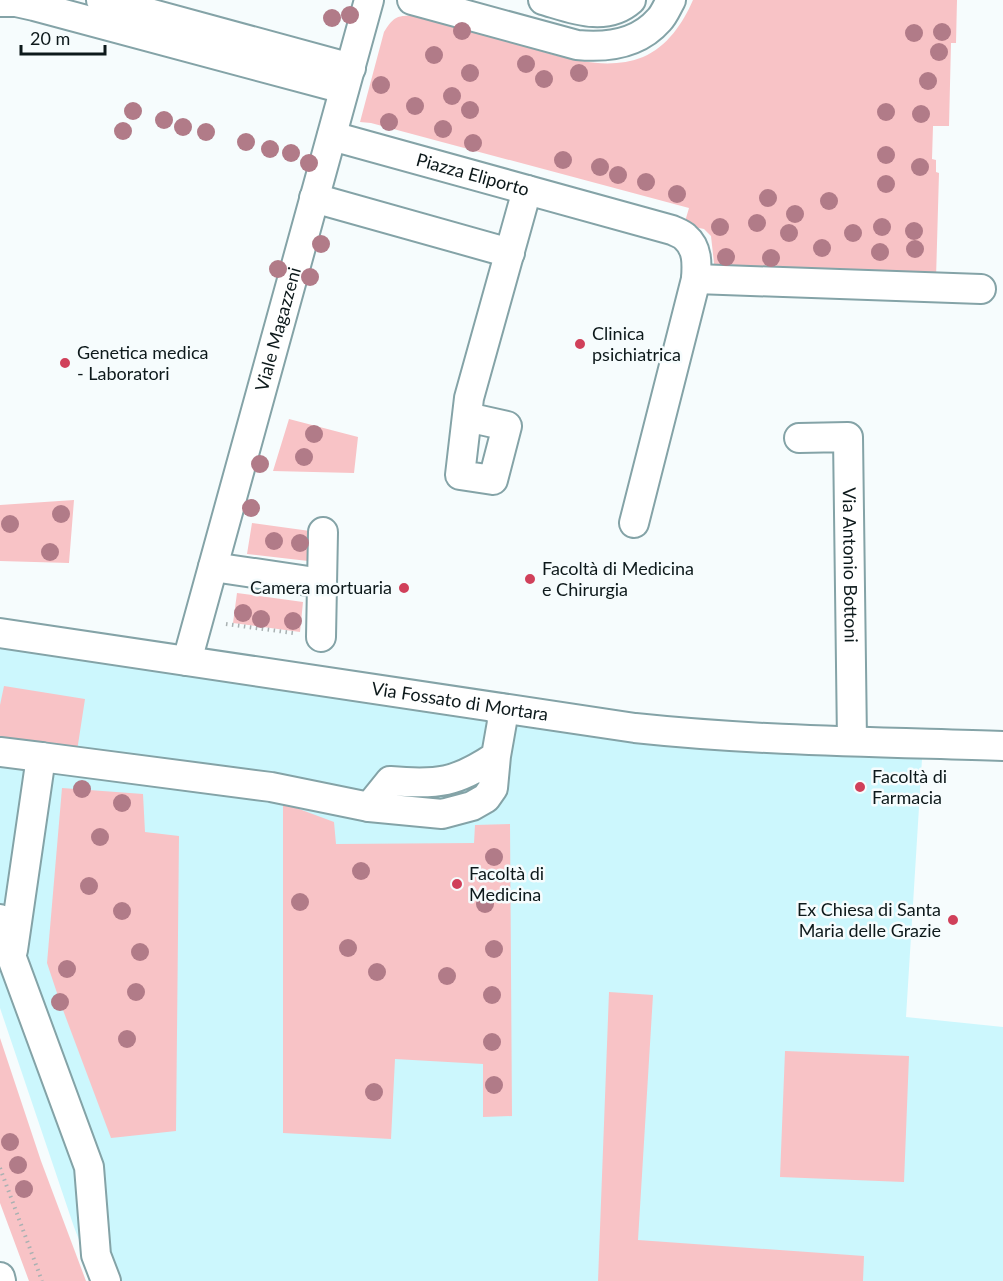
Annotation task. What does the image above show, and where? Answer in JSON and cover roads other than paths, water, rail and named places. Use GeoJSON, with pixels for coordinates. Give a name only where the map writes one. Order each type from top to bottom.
{"type":"FeatureCollection","features":[{"type":"Feature","properties":{"kind":"street"},"geometry":{"type":"LineString","coordinates":[[101,0],[348,79]]}},
{"type":"Feature","properties":{"kind":"street","name":"Viale Magazzeni"},"geometry":{"type":"LineString","coordinates":[[187,661],[369,0]]}},
{"type":"Feature","properties":{"kind":"street"},"geometry":{"type":"LineString","coordinates":[[412,0],[577,45],[594,47],[610,46],[640,36],[661,19],[671,0]]}},
{"type":"Feature","properties":{"kind":"street"},"geometry":{"type":"LineString","coordinates":[[543,0],[584,11],[605,12],[623,6],[631,0]]}},
{"type":"Feature","properties":{"kind":"street"},"geometry":{"type":"LineString","coordinates":[[0,2],[16,2],[348,79]]}},
{"type":"Feature","properties":{"kind":"street","name":"Piazza Eliporto"},"geometry":{"type":"LineString","coordinates":[[332,136],[528,190],[469,398],[467,417]]}},
{"type":"Feature","properties":{"kind":"street"},"geometry":{"type":"LineString","coordinates":[[528,190],[672,230],[686,237],[695,250],[696,279],[634,523]]}},
{"type":"Feature","properties":{"kind":"street"},"geometry":{"type":"LineString","coordinates":[[315,198],[510,254]]}},
{"type":"Feature","properties":{"kind":"street"},"geometry":{"type":"LineString","coordinates":[[696,279],[981,289]]}},
{"type":"Feature","properties":{"kind":"street","name":"Via Antonio Bottoni"},"geometry":{"type":"LineString","coordinates":[[799,438],[848,437],[852,741]]}},
{"type":"Feature","properties":{"kind":"street"},"geometry":{"type":"LineString","coordinates":[[321,637],[323,532]]}},
{"type":"Feature","properties":{"kind":"street"},"geometry":{"type":"LineString","coordinates":[[213,567],[322,584]]}},
{"type":"Feature","properties":{"kind":"street","name":"Via Fossato di Mortara"},"geometry":{"type":"LineString","coordinates":[[0,633],[694,735],[1003,746]]}},
{"type":"Feature","properties":{"kind":"street"},"geometry":{"type":"LineString","coordinates":[[0,752],[271,787],[369,807],[390,781],[441,783],[479,768],[496,756],[502,722],[500,708]]}},
{"type":"Feature","properties":{"kind":"street"},"geometry":{"type":"LineString","coordinates":[[12,958],[11,896],[41,757]]}},
{"type":"Feature","properties":{"kind":"street"},"geometry":{"type":"LineString","coordinates":[[0,919],[12,958],[89,1167],[96,1255],[106,1281]]}},
{"type":"Feature","properties":{"kind":"place","name":"Clinica psichiatrica"},"geometry":{"type":"Point","coordinates":[580,344]}},
{"type":"Feature","properties":{"kind":"place","name":"Genetica medica - Laboratori"},"geometry":{"type":"Point","coordinates":[65,363]}},
{"type":"Feature","properties":{"kind":"place","name":"Facoltà di Medicina e Chirurgia"},"geometry":{"type":"Point","coordinates":[530,579]}},
{"type":"Feature","properties":{"kind":"place","name":"Camera mortuaria"},"geometry":{"type":"Point","coordinates":[404,588]}},
{"type":"Feature","properties":{"kind":"place","name":"Facoltà di Farmacia"},"geometry":{"type":"Point","coordinates":[860,787]}},
{"type":"Feature","properties":{"kind":"place","name":"Facoltà di Medicina"},"geometry":{"type":"Point","coordinates":[457,884]}},
{"type":"Feature","properties":{"kind":"place","name":"Ex Chiesa di Santa Maria delle Grazie"},"geometry":{"type":"Point","coordinates":[953,920]}}]}
